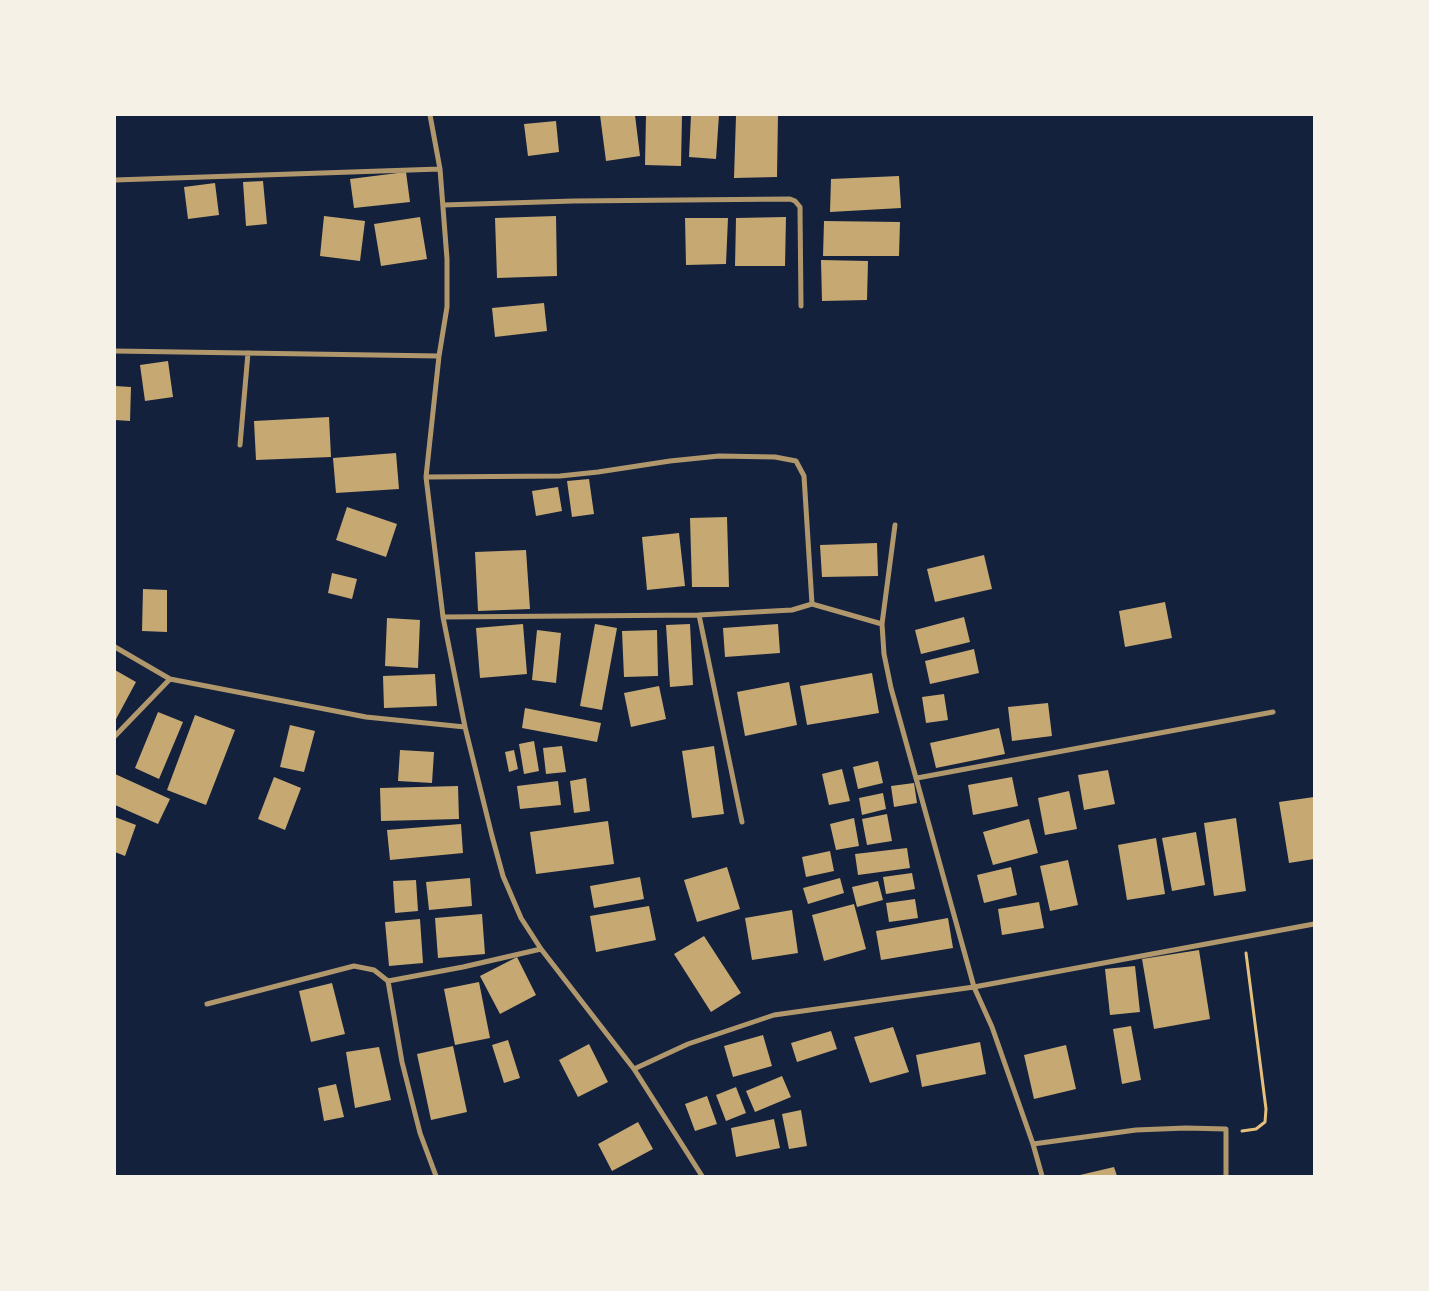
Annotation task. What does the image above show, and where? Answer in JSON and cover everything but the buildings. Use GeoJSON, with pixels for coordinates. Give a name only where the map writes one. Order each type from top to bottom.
{"type":"FeatureCollection","features":[{"type":"Feature","properties":{"kind":"street"},"geometry":{"type":"LineString","coordinates":[[430,115],[440,169],[447,258],[447,307],[439,356],[426,477],[442,617],[465,727],[489,827],[503,876],[521,918],[541,949],[634,1069],[702,1176]]}},
{"type":"Feature","properties":{"kind":"street"},"geometry":{"type":"LineString","coordinates":[[115,180],[440,169]]}},
{"type":"Feature","properties":{"kind":"street"},"geometry":{"type":"LineString","coordinates":[[443,204],[574,200],[790,199],[795,201],[800,207],[801,306]]}},
{"type":"Feature","properties":{"kind":"street"},"geometry":{"type":"LineString","coordinates":[[115,352],[248,352],[439,356]]}},
{"type":"Feature","properties":{"kind":"street"},"geometry":{"type":"LineString","coordinates":[[240,445],[248,352]]}},
{"type":"Feature","properties":{"kind":"street"},"geometry":{"type":"LineString","coordinates":[[426,477],[560,476],[719,456],[775,457],[796,461],[804,476],[812,604]]}},
{"type":"Feature","properties":{"kind":"street"},"geometry":{"type":"LineString","coordinates":[[895,526],[882,624],[884,654],[891,688],[974,987],[992,1027],[1033,1144],[1042,1176]]}},
{"type":"Feature","properties":{"kind":"street"},"geometry":{"type":"LineString","coordinates":[[442,617],[699,615],[792,610],[812,604],[882,624]]}},
{"type":"Feature","properties":{"kind":"street"},"geometry":{"type":"LineString","coordinates":[[699,615],[742,822]]}},
{"type":"Feature","properties":{"kind":"street"},"geometry":{"type":"LineString","coordinates":[[115,647],[170,679],[366,717],[465,727]]}},
{"type":"Feature","properties":{"kind":"street"},"geometry":{"type":"LineString","coordinates":[[115,736],[170,679]]}},
{"type":"Feature","properties":{"kind":"street"},"geometry":{"type":"LineString","coordinates":[[917,778],[1273,712]]}},
{"type":"Feature","properties":{"kind":"street"},"geometry":{"type":"LineString","coordinates":[[634,1069],[688,1044],[774,1015],[974,987],[1314,924]]}},
{"type":"Feature","properties":{"kind":"street"},"geometry":{"type":"LineString","coordinates":[[388,981],[463,967],[541,949]]}},
{"type":"Feature","properties":{"kind":"street"},"geometry":{"type":"LineString","coordinates":[[207,1004],[354,966],[374,970],[388,981],[402,1062],[420,1133],[436,1176]]}},
{"type":"Feature","properties":{"kind":"street"},"geometry":{"type":"LineString","coordinates":[[1033,1144],[1136,1130],[1186,1128],[1226,1130],[1226,1176]]}},
{"type":"Feature","properties":{"kind":"path"},"geometry":{"type":"LineString","coordinates":[[1226,1130],[1242,1131],[1256,1129],[1265,1122],[1266,1099],[1243,937]]}}]}
